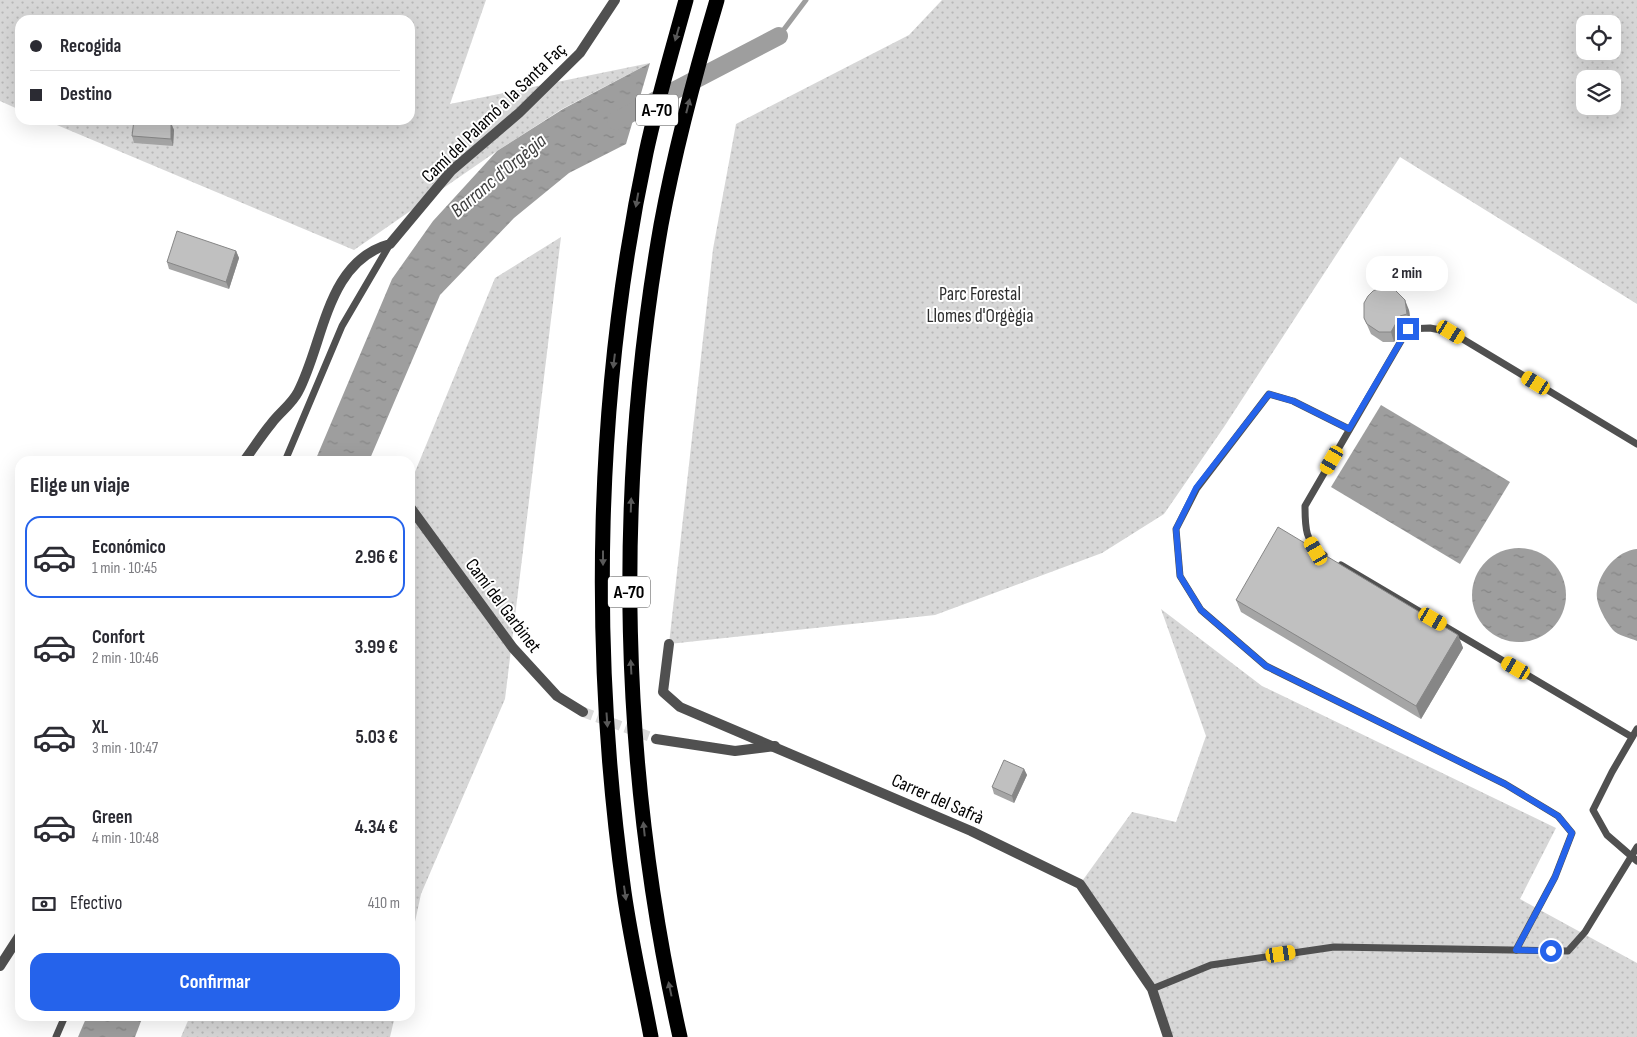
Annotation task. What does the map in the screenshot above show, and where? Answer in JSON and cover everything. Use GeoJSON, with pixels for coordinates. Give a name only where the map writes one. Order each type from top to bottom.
{"type":"FeatureCollection","features":[{"type":"Feature","properties":{"kind":"highway","name":"A-70"},"geometry":{"type":"LineString","coordinates":[[651,1037],[623,884],[610,758],[603,623],[604,536],[609,406],[621,302],[646,152],[686,0]]}},
{"type":"Feature","properties":{"kind":"highway","name":"A-70"},"geometry":{"type":"LineString","coordinates":[[680,1037],[668,986],[647,851],[632,691],[629,598],[632,470],[639,391],[660,234],[698,64],[717,0]]}},
{"type":"Feature","properties":{"kind":"street","name":"Camí del Palamó a la Santa Faç"},"geometry":{"type":"LineString","coordinates":[[248,456],[271,424],[297,395],[309,371],[333,297],[347,274],[366,255],[378,247],[390,244],[451,171],[519,113],[580,53],[615,0]]}},
{"type":"Feature","properties":{"kind":"street","name":"Camí del Garbinet"},"geometry":{"type":"LineString","coordinates":[[415,514],[513,648],[557,696],[582,712]]}},
{"type":"Feature","properties":{"kind":"street","name":"Carrer del Safrà"},"geometry":{"type":"LineString","coordinates":[[669,644],[663,692],[680,706],[971,831],[1080,884],[1152,989],[1168,1037]]}},
{"type":"Feature","properties":{"kind":"street"},"geometry":{"type":"LineString","coordinates":[[656,739],[735,751],[776,746]]}},
{"type":"Feature","properties":{"kind":"street"},"geometry":{"type":"LineString","coordinates":[[0,966],[15,943]]}},
{"type":"Feature","properties":{"kind":"lane"},"geometry":{"type":"LineString","coordinates":[[288,456],[342,326],[390,244]]}},
{"type":"Feature","properties":{"kind":"lane"},"geometry":{"type":"LineString","coordinates":[[1632,736],[1316,551],[1306,532],[1305,506],[1408,329],[1430,328],[1451,332],[1637,444]]}},
{"type":"Feature","properties":{"kind":"lane"},"geometry":{"type":"LineString","coordinates":[[1349,429],[1293,401],[1269,394],[1196,488],[1176,529],[1180,576],[1201,610],[1266,666],[1505,784],[1558,816],[1572,833],[1555,877],[1516,950]]}},
{"type":"Feature","properties":{"kind":"lane"},"geometry":{"type":"LineString","coordinates":[[1634,859],[1607,834],[1594,810],[1637,729]]}},
{"type":"Feature","properties":{"kind":"lane"},"geometry":{"type":"LineString","coordinates":[[1152,989],[1211,965],[1334,947],[1568,951],[1585,932],[1634,859],[1637,847]]}},
{"type":"Feature","properties":{"kind":"lane"},"geometry":{"type":"LineString","coordinates":[[56,1037],[63,1021]]}},
{"type":"Feature","properties":{"kind":"green space"},"geometry":{"type":"Polygon","coordinates":[[[0,0],[486,0],[450,104],[650,63],[562,109],[497,151],[354,250],[57,125],[415,125],[415,15],[15,15],[15,108],[0,101],[0,0]]]}},
{"type":"Feature","properties":{"kind":"green space","name":"Parc Forestal Llomes d'Orgègia"},"geometry":{"type":"Polygon","coordinates":[[[942,0],[1637,0],[1637,304],[1400,157],[1224,427],[1164,514],[1102,553],[935,615],[669,644],[713,249],[736,124],[909,35],[942,0]]]}},
{"type":"Feature","properties":{"kind":"green space"},"geometry":{"type":"Polygon","coordinates":[[[561,237],[505,699],[421,894],[415,922],[415,472],[495,278],[561,237]]]}},
{"type":"Feature","properties":{"kind":"green space"},"geometry":{"type":"Polygon","coordinates":[[[1161,609],[1262,686],[1556,828],[1520,899],[1637,963],[1637,1037],[1168,1037],[1152,989],[1080,884],[1132,812],[1176,822],[1206,736],[1161,609]]]}},
{"type":"Feature","properties":{"kind":"green space"},"geometry":{"type":"Polygon","coordinates":[[[188,1021],[394,1021],[390,1037],[181,1037],[188,1021]]]}},
{"type":"Feature","properties":{"kind":"water"},"geometry":{"type":"Polygon","coordinates":[[[650,63],[626,144],[569,173],[514,218],[440,295],[371,456],[317,456],[392,279],[433,221],[497,151],[563,109],[650,63]]]}},
{"type":"Feature","properties":{"kind":"water"},"geometry":{"type":"Polygon","coordinates":[[[1381,405],[1510,482],[1460,564],[1331,487],[1381,405]]]}},
{"type":"Feature","properties":{"kind":"water"},"geometry":{"type":"Polygon","coordinates":[[[1519,548],[1537,552],[1552,562],[1562,577],[1566,595],[1562,613],[1552,628],[1537,638],[1519,642],[1501,638],[1486,628],[1476,613],[1472,595],[1476,577],[1486,562],[1501,552],[1519,548]]]}},
{"type":"Feature","properties":{"kind":"water"},"geometry":{"type":"Polygon","coordinates":[[[1637,549],[1637,641],[1613,630],[1601,611],[1597,591],[1602,576],[1611,563],[1623,554],[1637,549]]]}},
{"type":"Feature","properties":{"kind":"water"},"geometry":{"type":"Polygon","coordinates":[[[85,1021],[141,1021],[135,1037],[78,1037],[85,1021]]]}},
{"type":"Feature","properties":{"kind":"building"},"geometry":{"type":"Polygon","coordinates":[[[133,125],[171,125],[171,139],[132,136],[133,125]]]}},
{"type":"Feature","properties":{"kind":"building"},"geometry":{"type":"Polygon","coordinates":[[[177,231],[236,251],[226,282],[167,262],[177,231]]]}},
{"type":"Feature","properties":{"kind":"building"},"geometry":{"type":"Polygon","coordinates":[[[1380,288],[1395,290],[1405,300],[1407,314],[1400,316],[1391,332],[1379,332],[1367,324],[1364,318],[1364,303],[1373,291],[1380,288]]]}},
{"type":"Feature","properties":{"kind":"building"},"geometry":{"type":"Polygon","coordinates":[[[1278,527],[1458,635],[1416,706],[1236,600],[1278,527]]]}},
{"type":"Feature","properties":{"kind":"building"},"geometry":{"type":"Polygon","coordinates":[[[1004,760],[1024,769],[1012,796],[992,787],[1004,760]]]}},
{"type":"Feature","properties":{"kind":"waterway","name":"Barranc d'Orgègia"},"geometry":{"type":"LineString","coordinates":[[779,36],[806,0]]}},
{"type":"Feature","properties":{"kind":"waterway","name":"Barranc d'Orgègia"},"geometry":{"type":"LineString","coordinates":[[616,121],[779,36]]}},
{"type":"Feature","properties":{"kind":"tunnel"},"geometry":{"type":"LineString","coordinates":[[583,712],[656,739]]}},
{"type":"Feature","properties":{"kind":"route"},"geometry":{"type":"LineString","coordinates":[[1408,329],[1349,429],[1293,401],[1269,394],[1196,488],[1176,529],[1180,576],[1201,610],[1266,666],[1505,784],[1558,816],[1572,833],[1555,877],[1516,950],[1551,951]]}}]}
